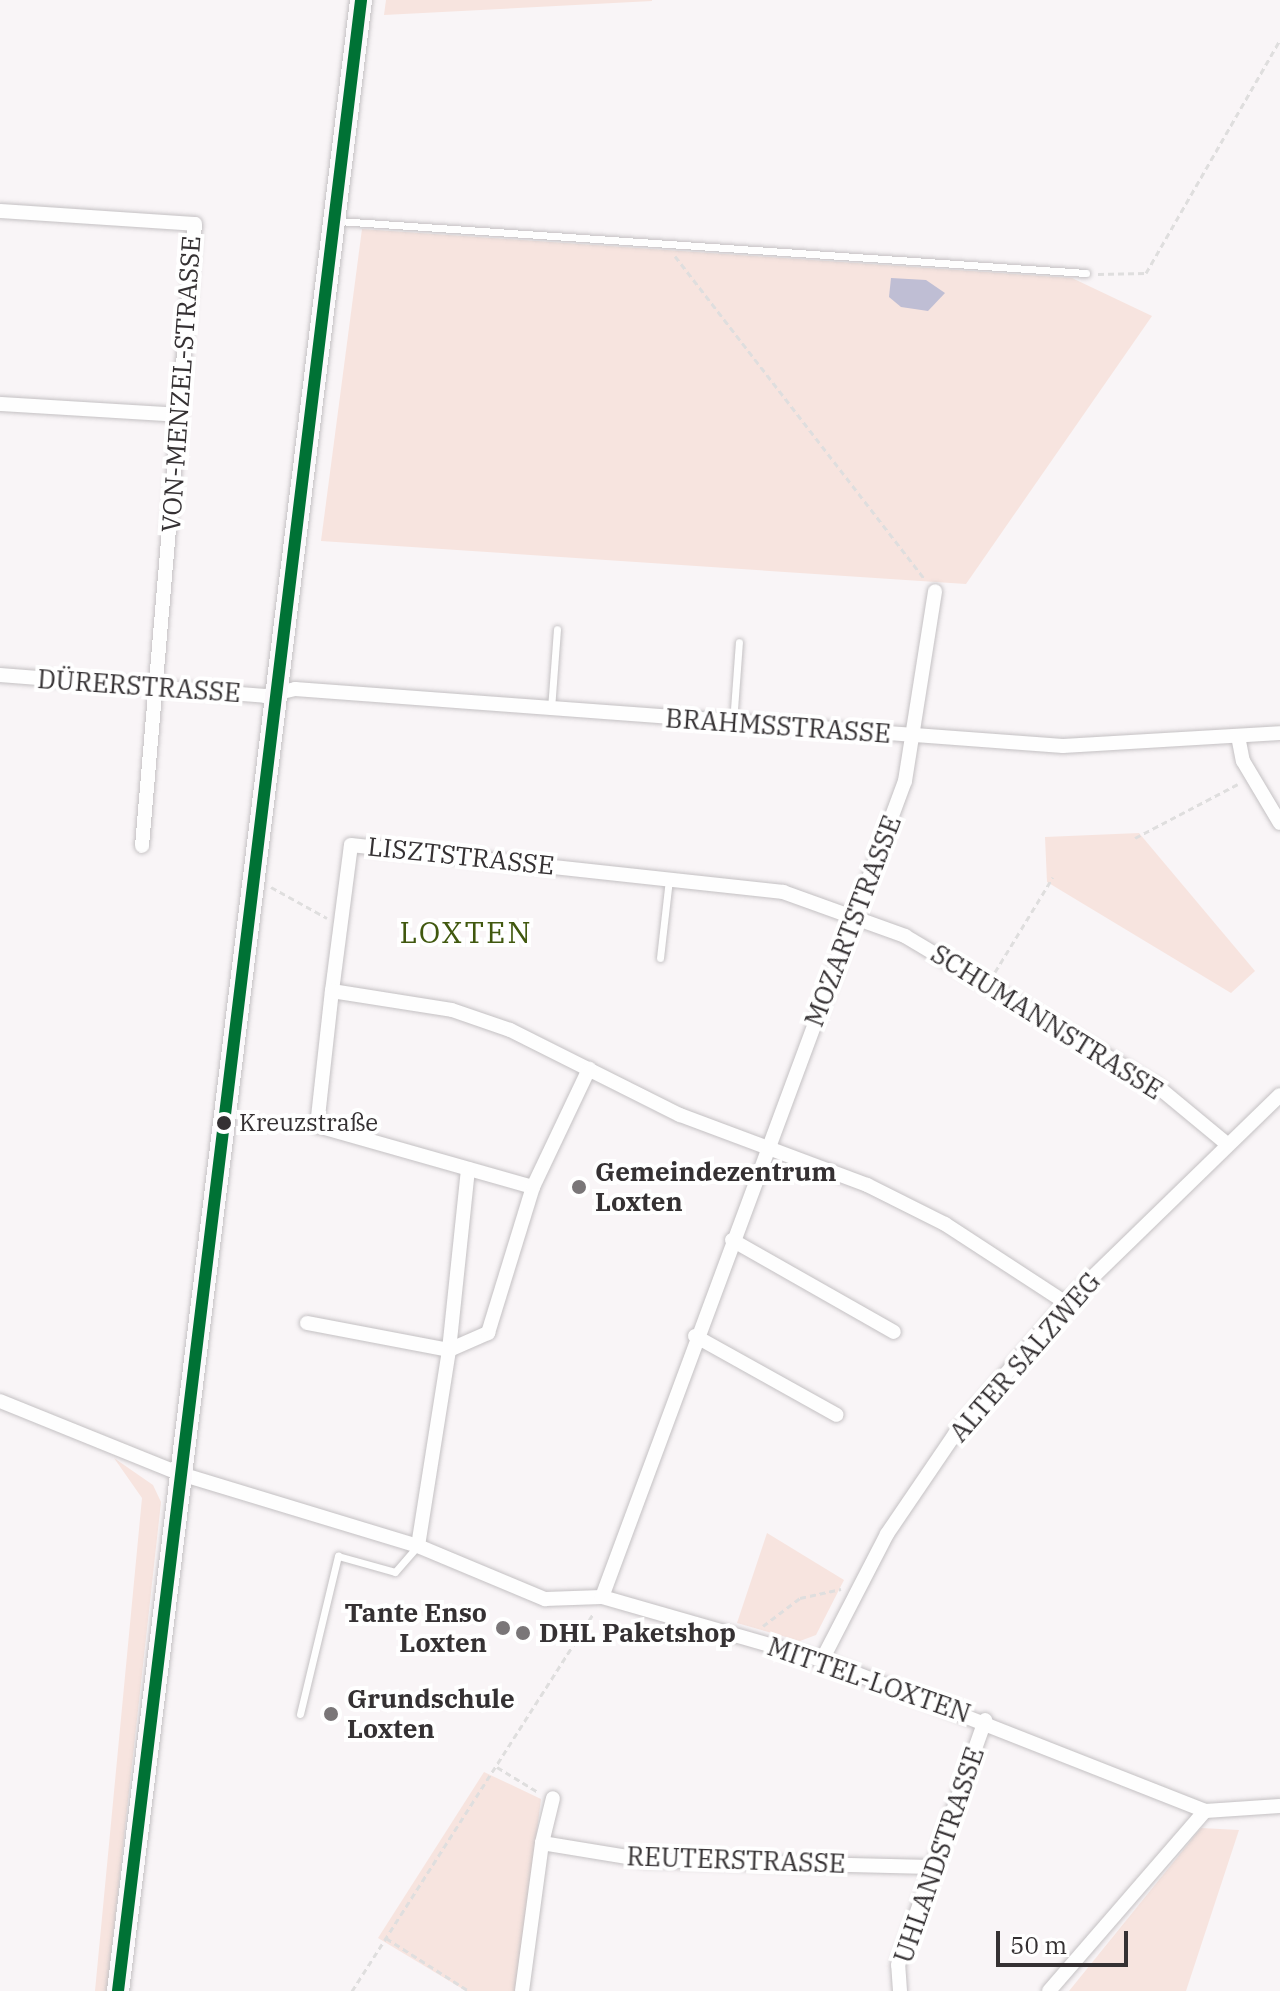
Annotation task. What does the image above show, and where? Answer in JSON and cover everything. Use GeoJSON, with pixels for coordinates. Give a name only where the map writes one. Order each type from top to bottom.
{"type":"FeatureCollection","features":[{"type":"Feature","properties":{"kind":"street"},"geometry":{"type":"LineString","coordinates":[[118,1991],[257,879],[361,0]]}},
{"type":"Feature","properties":{"kind":"street","name":"VON-MENZEL-STRASSE"},"geometry":{"type":"LineString","coordinates":[[0,211],[195,224],[159,689],[142,846]]}},
{"type":"Feature","properties":{"kind":"street"},"geometry":{"type":"LineString","coordinates":[[0,404],[179,415]]}},
{"type":"Feature","properties":{"kind":"street","name":"MOZARTSTRASSE"},"geometry":{"type":"LineString","coordinates":[[602,1597],[695,1336],[905,781],[935,591]]}},
{"type":"Feature","properties":{"kind":"street","name":"DÜRERSTRASSE"},"geometry":{"type":"LineString","coordinates":[[0,675],[278,696]]}},
{"type":"Feature","properties":{"kind":"street","name":"BRAHMSSTRASSE"},"geometry":{"type":"LineString","coordinates":[[278,696],[295,689],[1063,746],[1280,733]]}},
{"type":"Feature","properties":{"kind":"street"},"geometry":{"type":"LineString","coordinates":[[1238,736],[1252,777],[1280,823]]}},
{"type":"Feature","properties":{"kind":"street","name":"LISZTSTRASSE"},"geometry":{"type":"LineString","coordinates":[[468,1169],[317,1126],[351,845],[783,892],[856,917]]}},
{"type":"Feature","properties":{"kind":"street","name":"SCHUMANNSTRASSE"},"geometry":{"type":"LineString","coordinates":[[856,917],[988,983],[1157,1086],[1228,1145]]}},
{"type":"Feature","properties":{"kind":"street"},"geometry":{"type":"LineString","coordinates":[[332,991],[452,1010],[589,1069],[680,1115],[767,1145],[945,1224],[1066,1303]]}},
{"type":"Feature","properties":{"kind":"street"},"geometry":{"type":"LineString","coordinates":[[307,1323],[449,1350],[488,1333],[533,1187],[589,1069]]}},
{"type":"Feature","properties":{"kind":"street","name":"ALTER SALZWEG"},"geometry":{"type":"LineString","coordinates":[[822,1660],[858,1586],[955,1434],[1066,1303],[1280,1095]]}},
{"type":"Feature","properties":{"kind":"street"},"geometry":{"type":"LineString","coordinates":[[418,1546],[449,1350],[468,1169],[533,1187]]}},
{"type":"Feature","properties":{"kind":"street"},"geometry":{"type":"LineString","coordinates":[[732,1240],[894,1332]]}},
{"type":"Feature","properties":{"kind":"street"},"geometry":{"type":"LineString","coordinates":[[695,1336],[837,1415]]}},
{"type":"Feature","properties":{"kind":"street"},"geometry":{"type":"LineString","coordinates":[[0,1401],[181,1474]]}},
{"type":"Feature","properties":{"kind":"street","name":"MITTEL-LOXTEN"},"geometry":{"type":"LineString","coordinates":[[181,1474],[418,1546],[545,1599],[602,1597],[822,1660],[985,1720],[1205,1811],[1280,1806]]}},
{"type":"Feature","properties":{"kind":"street","name":"UHLANDSTRASSE"},"geometry":{"type":"LineString","coordinates":[[900,1991],[898,1965],[985,1720]]}},
{"type":"Feature","properties":{"kind":"street"},"geometry":{"type":"LineString","coordinates":[[522,1991],[542,1843],[553,1798]]}},
{"type":"Feature","properties":{"kind":"street"},"geometry":{"type":"LineString","coordinates":[[1049,1991],[1205,1811]]}},
{"type":"Feature","properties":{"kind":"street","name":"REUTERSTRASSE"},"geometry":{"type":"LineString","coordinates":[[542,1843],[646,1860],[931,1867]]}},
{"type":"Feature","properties":{"kind":"lane"},"geometry":{"type":"LineString","coordinates":[[337,221],[1086,273]]}},
{"type":"Feature","properties":{"kind":"lane"},"geometry":{"type":"LineString","coordinates":[[551,709],[557,629]]}},
{"type":"Feature","properties":{"kind":"lane"},"geometry":{"type":"LineString","coordinates":[[733,723],[739,642]]}},
{"type":"Feature","properties":{"kind":"lane"},"geometry":{"type":"LineString","coordinates":[[660,958],[669,879]]}},
{"type":"Feature","properties":{"kind":"lane"},"geometry":{"type":"LineString","coordinates":[[300,1714],[338,1556],[395,1572],[418,1546]]}},
{"type":"Feature","properties":{"kind":"path"},"geometry":{"type":"LineString","coordinates":[[1086,273],[1146,273],[1280,40]]}},
{"type":"Feature","properties":{"kind":"path"},"geometry":{"type":"LineString","coordinates":[[675,245],[675,255],[935,591]]}},
{"type":"Feature","properties":{"kind":"path"},"geometry":{"type":"LineString","coordinates":[[1135,838],[1252,777]]}},
{"type":"Feature","properties":{"kind":"path"},"geometry":{"type":"LineString","coordinates":[[988,983],[1053,877]]}},
{"type":"Feature","properties":{"kind":"path"},"geometry":{"type":"LineString","coordinates":[[257,879],[341,926]]}},
{"type":"Feature","properties":{"kind":"path"},"geometry":{"type":"LineString","coordinates":[[747,1638],[800,1598],[858,1586]]}},
{"type":"Feature","properties":{"kind":"path"},"geometry":{"type":"LineString","coordinates":[[352,1991],[574,1653],[602,1597]]}},
{"type":"Feature","properties":{"kind":"path"},"geometry":{"type":"LineString","coordinates":[[497,1767],[553,1798]]}},
{"type":"Feature","properties":{"kind":"path"},"geometry":{"type":"LineString","coordinates":[[386,1938],[469,1991]]}},
{"type":"Feature","properties":{"kind":"shaded area"},"geometry":{"type":"Polygon","coordinates":[[[386,0],[652,0],[652,1],[384,15],[386,0]]]}},
{"type":"Feature","properties":{"kind":"shaded area"},"geometry":{"type":"Polygon","coordinates":[[[362,229],[1072,278],[1152,316],[966,584],[321,541],[362,229]]]}},
{"type":"Feature","properties":{"kind":"shaded area"},"geometry":{"type":"Polygon","coordinates":[[[1139,833],[1255,971],[1231,993],[1047,882],[1045,837],[1139,833]]]}},
{"type":"Feature","properties":{"kind":"shaded area"},"geometry":{"type":"Polygon","coordinates":[[[114,1458],[153,1485],[161,1502],[107,1991],[95,1991],[142,1498],[114,1458]]]}},
{"type":"Feature","properties":{"kind":"shaded area"},"geometry":{"type":"Polygon","coordinates":[[[767,1533],[844,1580],[816,1635],[800,1641],[737,1623],[767,1533]]]}},
{"type":"Feature","properties":{"kind":"shaded area"},"geometry":{"type":"Polygon","coordinates":[[[484,1772],[541,1799],[517,1991],[466,1991],[378,1938],[484,1772]]]}},
{"type":"Feature","properties":{"kind":"shaded area"},"geometry":{"type":"Polygon","coordinates":[[[1201,1828],[1239,1830],[1186,1991],[1069,1991],[1201,1828]]]}},
{"type":"Feature","properties":{"kind":"water"},"geometry":{"type":"Polygon","coordinates":[[[891,278],[926,280],[945,293],[928,311],[901,307],[889,297],[891,278]]]}},
{"type":"Feature","properties":{"kind":"transit line"},"geometry":{"type":"LineString","coordinates":[[118,1991],[361,0]]}},
{"type":"Feature","properties":{"kind":"place","name":"Kreuzstraße"},"geometry":{"type":"Point","coordinates":[224,1123]}},
{"type":"Feature","properties":{"kind":"place","name":"Gemeindezentrum Loxten"},"geometry":{"type":"Point","coordinates":[579,1187]}},
{"type":"Feature","properties":{"kind":"place","name":"Tante Enso Loxten"},"geometry":{"type":"Point","coordinates":[503,1628]}},
{"type":"Feature","properties":{"kind":"place","name":"DHL Paketshop"},"geometry":{"type":"Point","coordinates":[523,1633]}},
{"type":"Feature","properties":{"kind":"place","name":"Grundschule Loxten"},"geometry":{"type":"Point","coordinates":[331,1714]}},
{"type":"Feature","properties":{"kind":"district","name":"LOXTEN"},"geometry":{"type":"Point","coordinates":[466,932]}}]}
